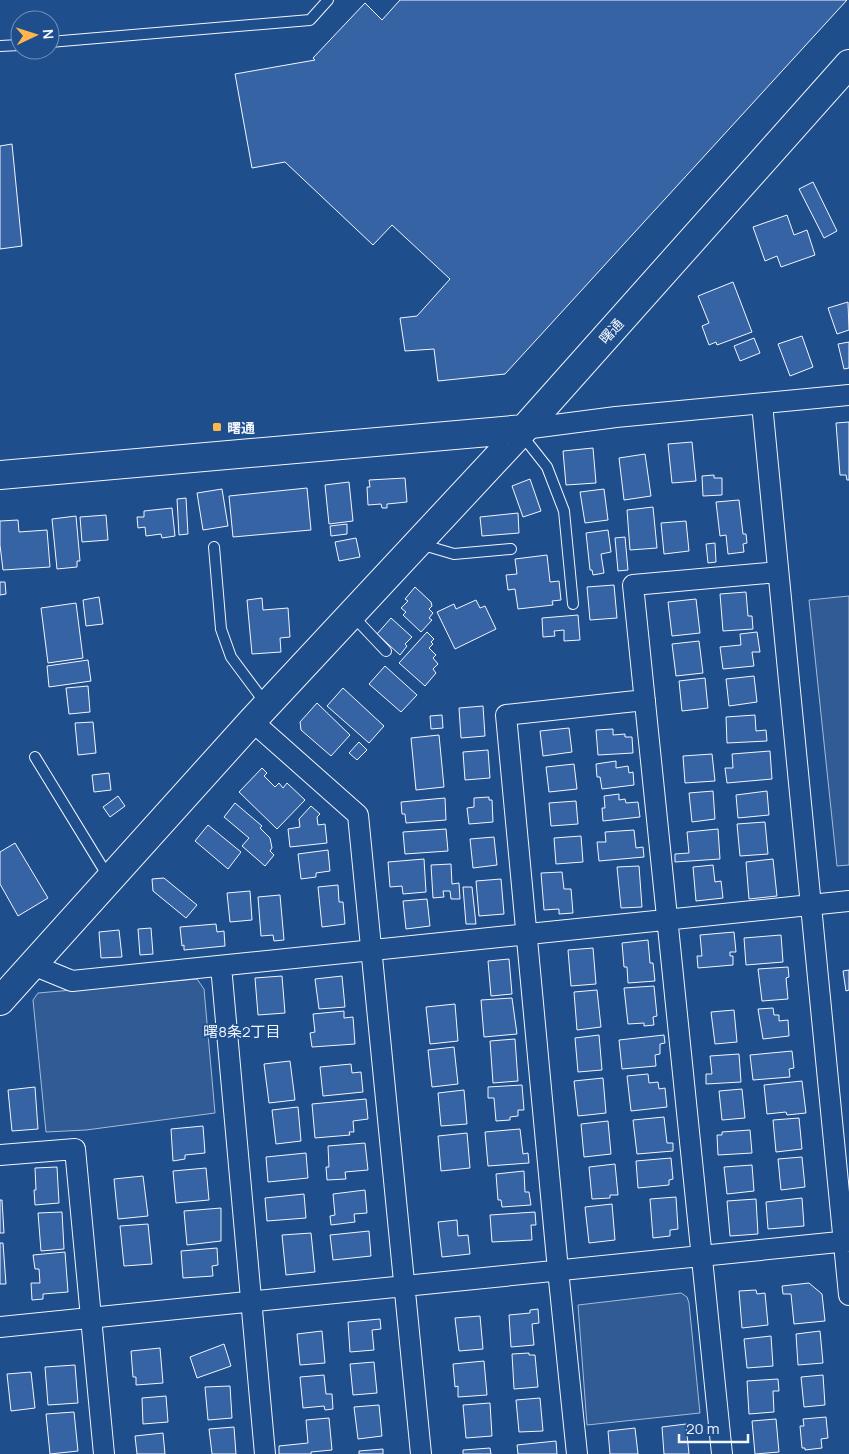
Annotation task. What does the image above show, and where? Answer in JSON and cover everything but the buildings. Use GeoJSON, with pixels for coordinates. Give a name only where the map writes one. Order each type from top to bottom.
{"type":"FeatureCollection","features":[{"type":"Feature","properties":{"kind":"street","name":"曙通"},"geometry":{"type":"LineString","coordinates":[[0,1001],[259,713],[522,431],[849,64]]}},
{"type":"Feature","properties":{"kind":"street"},"geometry":{"type":"LineString","coordinates":[[0,475],[522,431],[616,417],[849,395]]}},
{"type":"Feature","properties":{"kind":"street"},"geometry":{"type":"LineString","coordinates":[[762,404],[846,1241],[849,1295]]}},
{"type":"Feature","properties":{"kind":"street"},"geometry":{"type":"LineString","coordinates":[[722,1454],[633,585],[778,572]]}},
{"type":"Feature","properties":{"kind":"street"},"geometry":{"type":"LineString","coordinates":[[577,1454],[506,715],[645,700]]}},
{"type":"Feature","properties":{"kind":"street"},"geometry":{"type":"LineString","coordinates":[[259,713],[358,815],[421,1454]]}},
{"type":"Feature","properties":{"kind":"street"},"geometry":{"type":"LineString","coordinates":[[33,964],[72,981],[849,901]]}},
{"type":"Feature","properties":{"kind":"street"},"geometry":{"type":"LineString","coordinates":[[221,966],[265,1454]]}},
{"type":"Feature","properties":{"kind":"street"},"geometry":{"type":"LineString","coordinates":[[0,1155],[75,1148],[104,1454]]}},
{"type":"Feature","properties":{"kind":"street"},"geometry":{"type":"LineString","coordinates":[[0,1327],[846,1241]]}},
{"type":"Feature","properties":{"kind":"lane"},"geometry":{"type":"LineString","coordinates":[[60,41],[310,20],[328,0]]}},
{"type":"Feature","properties":{"kind":"lane"},"geometry":{"type":"LineString","coordinates":[[522,431],[547,467],[564,511],[573,604]]}},
{"type":"Feature","properties":{"kind":"lane"},"geometry":{"type":"LineString","coordinates":[[417,544],[454,554],[512,549]]}},
{"type":"Feature","properties":{"kind":"lane"},"geometry":{"type":"LineString","coordinates":[[214,547],[222,629],[231,657],[259,713]]}},
{"type":"Feature","properties":{"kind":"lane"},"geometry":{"type":"LineString","coordinates":[[351,614],[386,651]]}},
{"type":"Feature","properties":{"kind":"lane"},"geometry":{"type":"LineString","coordinates":[[35,757],[110,878]]}},
{"type":"Feature","properties":{"kind":"shaded area"},"geometry":{"type":"Polygon","coordinates":[[[849,596],[849,865],[837,866],[809,600],[849,596]]]}},
{"type":"Feature","properties":{"kind":"shaded area"},"geometry":{"type":"Polygon","coordinates":[[[197,979],[204,989],[215,1113],[86,1130],[46,1132],[33,1000],[38,993],[197,979]]]}},
{"type":"Feature","properties":{"kind":"shaded area"},"geometry":{"type":"Polygon","coordinates":[[[681,1293],[687,1297],[689,1303],[700,1413],[587,1425],[578,1305],[681,1293]]]}},
{"type":"Feature","properties":{"kind":"place","name":"曙通"},"geometry":{"type":"Point","coordinates":[217,427]}},
{"type":"Feature","properties":{"kind":"district","name":"曙8条2丁目"},"geometry":{"type":"Point","coordinates":[242,1031]}}]}
